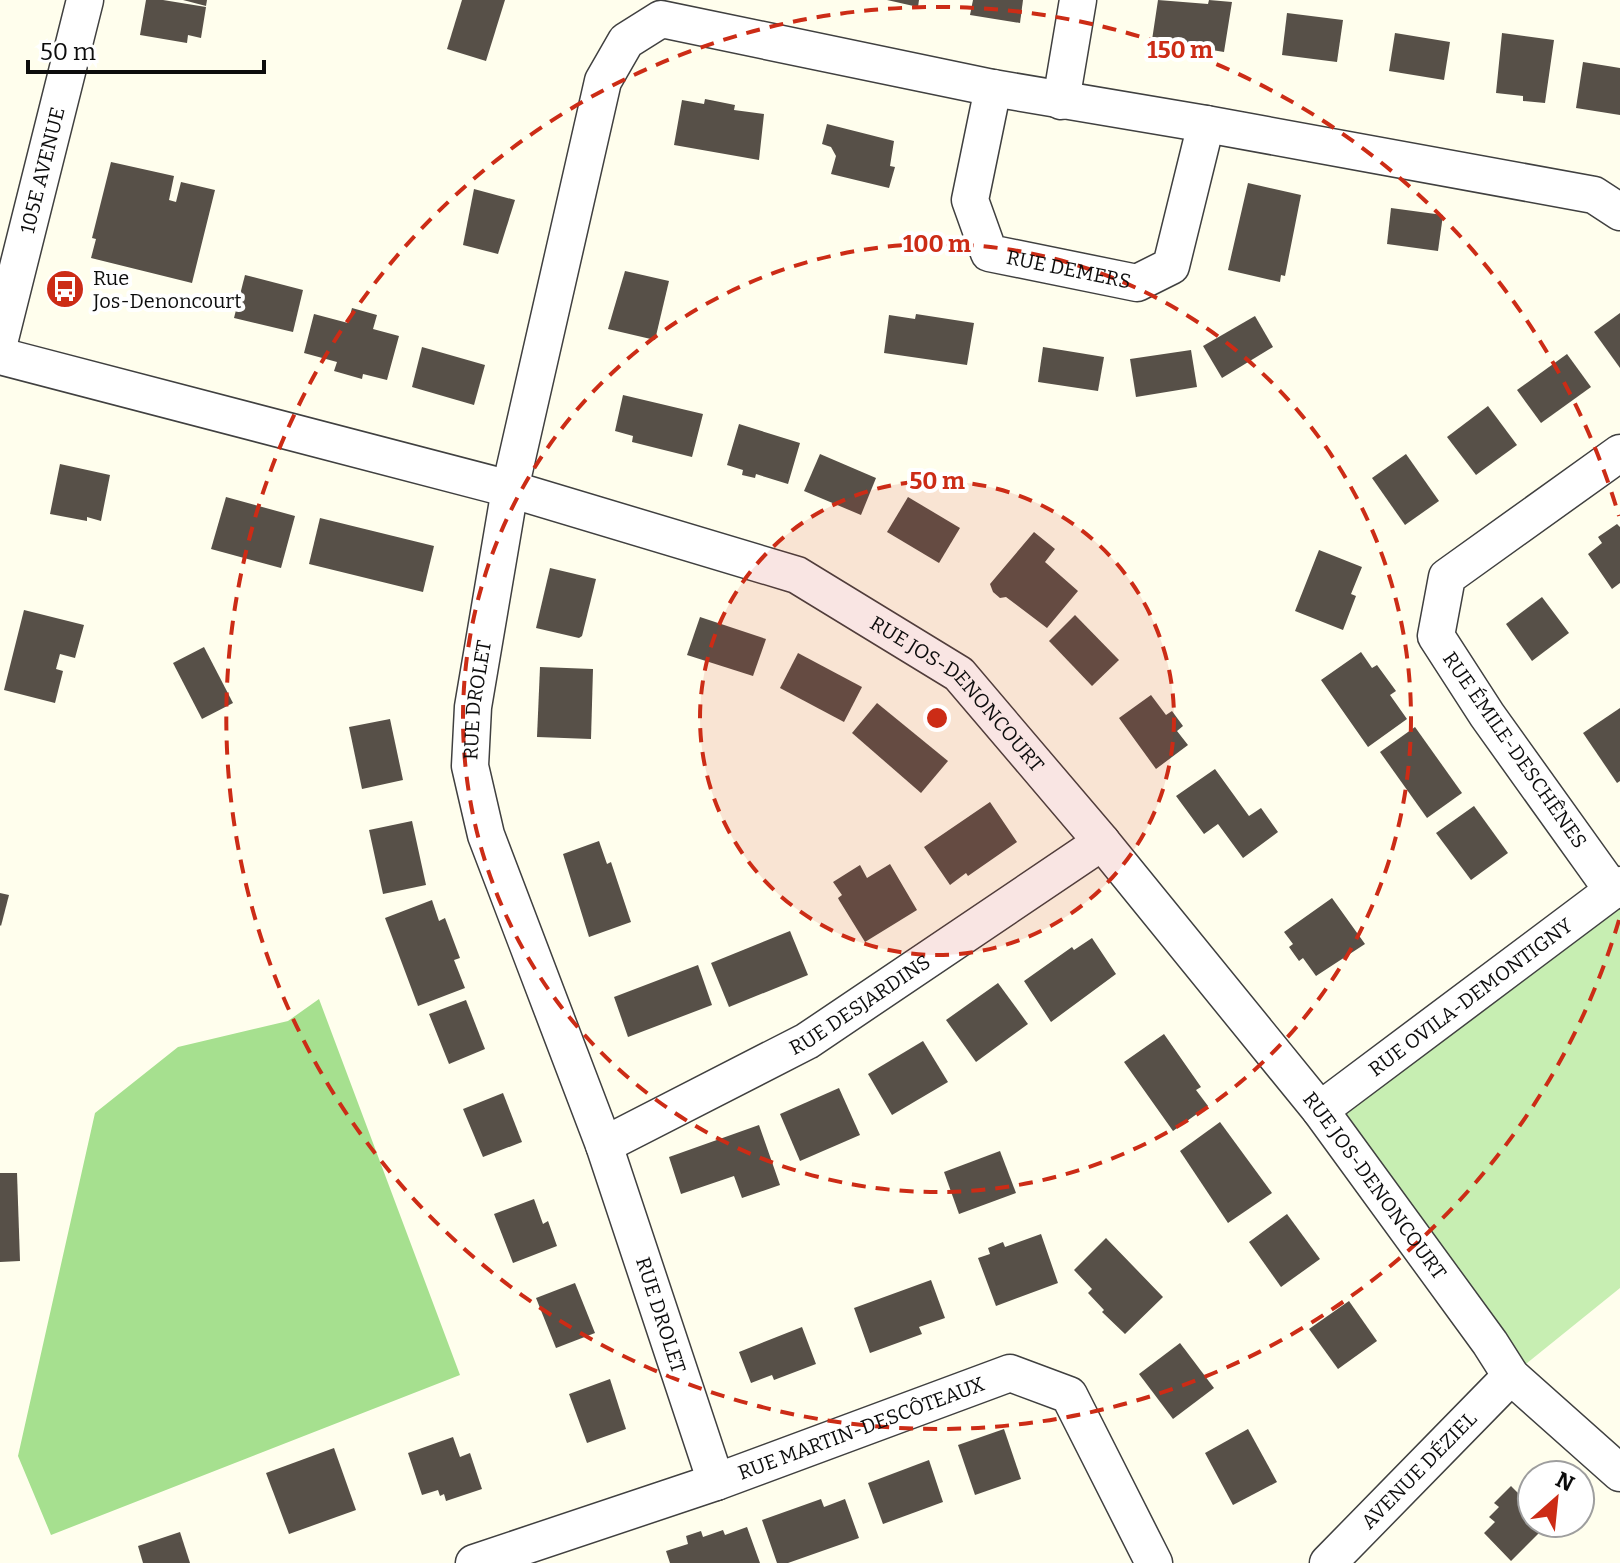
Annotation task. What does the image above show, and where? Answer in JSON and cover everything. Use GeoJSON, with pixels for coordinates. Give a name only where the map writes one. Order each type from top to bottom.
{"type":"FeatureCollection","features":[{"type":"Feature","properties":{"kind":"street","name":"105E AVENUE"},"geometry":{"type":"LineString","coordinates":[[0,339],[85,0]]}},
{"type":"Feature","properties":{"kind":"street"},"geometry":{"type":"LineString","coordinates":[[1061,101],[1078,0]]}},
{"type":"Feature","properties":{"kind":"street","name":"RUE DROLET"},"geometry":{"type":"LineString","coordinates":[[716,1482],[604,1145],[486,835],[470,766],[473,707],[510,489],[603,81],[626,41],[661,19],[993,88]]}},
{"type":"Feature","properties":{"kind":"street"},"geometry":{"type":"LineString","coordinates":[[993,88],[1594,195],[1620,212]]}},
{"type":"Feature","properties":{"kind":"street","name":"RUE DEMERS"},"geometry":{"type":"LineString","coordinates":[[993,88],[970,200],[989,253],[1137,283],[1171,266],[1206,124]]}},
{"type":"Feature","properties":{"kind":"street","name":"RUE JOS-DENONCOURT"},"geometry":{"type":"LineString","coordinates":[[0,356],[510,489],[797,575],[959,674],[1102,842],[1320,1110],[1511,1376],[1620,1473]]}},
{"type":"Feature","properties":{"kind":"street","name":"RUE ÉMILE-DESCHÊNES"},"geometry":{"type":"LineString","coordinates":[[1616,888],[1487,715],[1436,636],[1447,577],[1620,453]]}},
{"type":"Feature","properties":{"kind":"street","name":"RUE DESJARDINS"},"geometry":{"type":"LineString","coordinates":[[604,1145],[807,1041],[1102,842]]}},
{"type":"Feature","properties":{"kind":"street","name":"RUE OVILA-DEMONTIGNY"},"geometry":{"type":"LineString","coordinates":[[1320,1110],[1616,888]]}},
{"type":"Feature","properties":{"kind":"street","name":"RUE MARTIN-DESCÔTEAUX"},"geometry":{"type":"LineString","coordinates":[[474,1563],[716,1482],[1010,1373],[1069,1395],[1154,1563]]}},
{"type":"Feature","properties":{"kind":"street","name":"AVENUE DÉZIEL"},"geometry":{"type":"LineString","coordinates":[[1328,1563],[1511,1376]]}},
{"type":"Feature","properties":{"kind":"green space"},"geometry":{"type":"Polygon","coordinates":[[[1620,885],[1620,1288],[1511,1376],[1320,1110],[1620,885]]]}},
{"type":"Feature","properties":{"kind":"green space"},"geometry":{"type":"Polygon","coordinates":[[[319,999],[460,1375],[51,1535],[18,1456],[95,1113],[178,1047],[288,1021],[319,999]]]}},
{"type":"Feature","properties":{"kind":"building"},"geometry":{"type":"Polygon","coordinates":[[[146,0],[206,7],[201,38],[188,35],[187,43],[140,35],[146,0]]]}},
{"type":"Feature","properties":{"kind":"building"},"geometry":{"type":"Polygon","coordinates":[[[183,0],[207,0],[206,6],[183,0]]]}},
{"type":"Feature","properties":{"kind":"building"},"geometry":{"type":"Polygon","coordinates":[[[462,0],[505,0],[486,61],[447,49],[462,0]]]}},
{"type":"Feature","properties":{"kind":"building"},"geometry":{"type":"Polygon","coordinates":[[[887,0],[919,0],[918,7],[887,0]]]}},
{"type":"Feature","properties":{"kind":"building"},"geometry":{"type":"Polygon","coordinates":[[[973,0],[1023,0],[1020,23],[970,15],[973,0]]]}},
{"type":"Feature","properties":{"kind":"building"},"geometry":{"type":"Polygon","coordinates":[[[1158,0],[1208,4],[1209,0],[1232,2],[1224,52],[1152,40],[1158,0]]]}},
{"type":"Feature","properties":{"kind":"building"},"geometry":{"type":"Polygon","coordinates":[[[1287,13],[1343,20],[1337,62],[1282,55],[1287,13]]]}},
{"type":"Feature","properties":{"kind":"building"},"geometry":{"type":"Polygon","coordinates":[[[1395,33],[1450,42],[1444,80],[1389,71],[1395,33]]]}},
{"type":"Feature","properties":{"kind":"building"},"geometry":{"type":"Polygon","coordinates":[[[1502,33],[1554,40],[1545,103],[1523,101],[1523,96],[1496,93],[1502,33]]]}},
{"type":"Feature","properties":{"kind":"building"},"geometry":{"type":"Polygon","coordinates":[[[1583,62],[1620,68],[1620,115],[1576,108],[1583,62]]]}},
{"type":"Feature","properties":{"kind":"building"},"geometry":{"type":"Polygon","coordinates":[[[705,99],[735,105],[734,110],[764,114],[759,160],[674,145],[682,100],[704,104],[705,99]]]}},
{"type":"Feature","properties":{"kind":"building"},"geometry":{"type":"Polygon","coordinates":[[[827,124],[894,141],[890,166],[895,167],[889,188],[831,174],[836,156],[831,147],[822,144],[827,124]]]}},
{"type":"Feature","properties":{"kind":"building"},"geometry":{"type":"Polygon","coordinates":[[[111,162],[174,176],[169,200],[176,202],[181,182],[215,190],[192,283],[91,258],[96,239],[92,238],[111,162]]]}},
{"type":"Feature","properties":{"kind":"building"},"geometry":{"type":"Polygon","coordinates":[[[1248,183],[1301,195],[1285,276],[1281,275],[1280,282],[1228,270],[1248,183]]]}},
{"type":"Feature","properties":{"kind":"building"},"geometry":{"type":"Polygon","coordinates":[[[474,189],[515,200],[498,254],[463,245],[474,189]]]}},
{"type":"Feature","properties":{"kind":"building"},"geometry":{"type":"Polygon","coordinates":[[[1391,208],[1443,215],[1438,251],[1387,244],[1391,208]]]}},
{"type":"Feature","properties":{"kind":"building"},"geometry":{"type":"Polygon","coordinates":[[[625,271],[669,281],[655,340],[608,329],[625,271]]]}},
{"type":"Feature","properties":{"kind":"building"},"geometry":{"type":"Polygon","coordinates":[[[245,275],[303,290],[293,332],[234,318],[245,275]]]}},
{"type":"Feature","properties":{"kind":"building"},"geometry":{"type":"Polygon","coordinates":[[[352,308],[377,315],[373,329],[399,336],[387,380],[363,374],[362,379],[334,371],[337,362],[304,353],[314,314],[348,323],[352,308]]]}},
{"type":"Feature","properties":{"kind":"building"},"geometry":{"type":"Polygon","coordinates":[[[1620,313],[1620,368],[1594,332],[1620,313]]]}},
{"type":"Feature","properties":{"kind":"building"},"geometry":{"type":"Polygon","coordinates":[[[916,314],[974,323],[967,365],[884,353],[889,315],[915,319],[916,314]]]}},
{"type":"Feature","properties":{"kind":"building"},"geometry":{"type":"Polygon","coordinates":[[[1255,316],[1273,347],[1222,378],[1203,346],[1255,316]]]}},
{"type":"Feature","properties":{"kind":"building"},"geometry":{"type":"Polygon","coordinates":[[[422,347],[485,365],[474,405],[412,387],[422,347]]]}},
{"type":"Feature","properties":{"kind":"building"},"geometry":{"type":"Polygon","coordinates":[[[1043,347],[1104,357],[1098,391],[1038,382],[1043,347]]]}},
{"type":"Feature","properties":{"kind":"building"},"geometry":{"type":"Polygon","coordinates":[[[1191,350],[1197,387],[1136,397],[1130,359],[1191,350]]]}},
{"type":"Feature","properties":{"kind":"building"},"geometry":{"type":"Polygon","coordinates":[[[1567,354],[1591,387],[1541,423],[1517,390],[1567,354]]]}},
{"type":"Feature","properties":{"kind":"building"},"geometry":{"type":"Polygon","coordinates":[[[623,395],[703,414],[692,457],[632,442],[633,436],[615,431],[623,395]]]}},
{"type":"Feature","properties":{"kind":"building"},"geometry":{"type":"Polygon","coordinates":[[[1488,406],[1517,445],[1476,475],[1447,437],[1488,406]]]}},
{"type":"Feature","properties":{"kind":"building"},"geometry":{"type":"Polygon","coordinates":[[[739,424],[800,443],[788,484],[756,474],[755,478],[742,475],[743,470],[727,465],[739,424]]]}},
{"type":"Feature","properties":{"kind":"building"},"geometry":{"type":"Polygon","coordinates":[[[820,454],[876,478],[861,515],[804,491],[820,454]]]}},
{"type":"Feature","properties":{"kind":"building"},"geometry":{"type":"Polygon","coordinates":[[[1406,454],[1439,501],[1405,525],[1372,478],[1406,454]]]}},
{"type":"Feature","properties":{"kind":"building"},"geometry":{"type":"Polygon","coordinates":[[[60,464],[110,475],[101,521],[50,514],[60,464]]]}},
{"type":"Feature","properties":{"kind":"building"},"geometry":{"type":"Polygon","coordinates":[[[226,497],[295,516],[281,568],[211,549],[226,497]]]}},
{"type":"Feature","properties":{"kind":"building"},"geometry":{"type":"Polygon","coordinates":[[[908,497],[960,528],[939,563],[887,532],[908,497]]]}},
{"type":"Feature","properties":{"kind":"building"},"geometry":{"type":"Polygon","coordinates":[[[320,518],[434,546],[423,592],[309,564],[320,518]]]}},
{"type":"Feature","properties":{"kind":"building"},"geometry":{"type":"Polygon","coordinates":[[[1617,524],[1620,527],[1620,583],[1612,589],[1588,554],[1602,543],[1598,537],[1617,524]]]}},
{"type":"Feature","properties":{"kind":"building"},"geometry":{"type":"Polygon","coordinates":[[[1034,532],[1055,549],[1045,562],[1078,591],[1047,628],[1006,597],[1000,598],[990,584],[1034,532]]]}},
{"type":"Feature","properties":{"kind":"building"},"geometry":{"type":"Polygon","coordinates":[[[1319,550],[1362,567],[1351,594],[1356,596],[1343,630],[1295,611],[1319,550]]]}},
{"type":"Feature","properties":{"kind":"building"},"geometry":{"type":"Polygon","coordinates":[[[550,568],[596,579],[579,638],[536,628],[550,568]]]}},
{"type":"Feature","properties":{"kind":"building"},"geometry":{"type":"Polygon","coordinates":[[[1542,597],[1569,633],[1532,661],[1506,624],[1542,597]]]}},
{"type":"Feature","properties":{"kind":"building"},"geometry":{"type":"Polygon","coordinates":[[[24,610],[84,625],[75,658],[60,654],[56,669],[63,671],[55,703],[4,690],[24,610]]]}},
{"type":"Feature","properties":{"kind":"building"},"geometry":{"type":"Polygon","coordinates":[[[1075,615],[1119,660],[1092,686],[1049,641],[1075,615]]]}},
{"type":"Feature","properties":{"kind":"building"},"geometry":{"type":"Polygon","coordinates":[[[700,617],[766,639],[753,676],[687,655],[700,617]]]}},
{"type":"Feature","properties":{"kind":"building"},"geometry":{"type":"Polygon","coordinates":[[[204,647],[233,703],[202,719],[173,663],[204,647]]]}},
{"type":"Feature","properties":{"kind":"building"},"geometry":{"type":"Polygon","coordinates":[[[1361,652],[1372,668],[1377,665],[1396,691],[1390,695],[1407,719],[1368,747],[1321,680],[1361,652]]]}},
{"type":"Feature","properties":{"kind":"building"},"geometry":{"type":"Polygon","coordinates":[[[798,653],[862,687],[844,722],[780,688],[798,653]]]}},
{"type":"Feature","properties":{"kind":"building"},"geometry":{"type":"Polygon","coordinates":[[[540,667],[593,669],[591,739],[537,737],[540,667]]]}},
{"type":"Feature","properties":{"kind":"building"},"geometry":{"type":"Polygon","coordinates":[[[1151,695],[1166,715],[1172,711],[1183,726],[1177,731],[1188,745],[1156,769],[1119,718],[1151,695]]]}},
{"type":"Feature","properties":{"kind":"building"},"geometry":{"type":"Polygon","coordinates":[[[877,703],[948,761],[921,793],[852,733],[877,703]]]}},
{"type":"Feature","properties":{"kind":"building"},"geometry":{"type":"Polygon","coordinates":[[[1620,708],[1620,781],[1617,783],[1583,733],[1620,708]]]}},
{"type":"Feature","properties":{"kind":"building"},"geometry":{"type":"Polygon","coordinates":[[[390,719],[403,780],[362,789],[349,727],[390,719]]]}},
{"type":"Feature","properties":{"kind":"building"},"geometry":{"type":"Polygon","coordinates":[[[1415,727],[1462,793],[1427,818],[1380,752],[1415,727]]]}},
{"type":"Feature","properties":{"kind":"building"},"geometry":{"type":"Polygon","coordinates":[[[1215,769],[1249,816],[1261,808],[1278,832],[1243,858],[1218,824],[1204,834],[1176,796],[1215,769]]]}},
{"type":"Feature","properties":{"kind":"building"},"geometry":{"type":"Polygon","coordinates":[[[990,802],[1017,842],[950,885],[924,847],[990,802]]]}},
{"type":"Feature","properties":{"kind":"building"},"geometry":{"type":"Polygon","coordinates":[[[1474,806],[1508,853],[1471,880],[1436,833],[1474,806]]]}},
{"type":"Feature","properties":{"kind":"building"},"geometry":{"type":"Polygon","coordinates":[[[412,821],[426,885],[383,894],[369,830],[412,821]]]}},
{"type":"Feature","properties":{"kind":"building"},"geometry":{"type":"Polygon","coordinates":[[[599,841],[607,864],[611,862],[631,922],[589,937],[563,854],[599,841]]]}},
{"type":"Feature","properties":{"kind":"building"},"geometry":{"type":"Polygon","coordinates":[[[890,864],[917,910],[865,942],[839,900],[842,895],[833,882],[860,865],[867,878],[890,864]]]}},
{"type":"Feature","properties":{"kind":"building"},"geometry":{"type":"Polygon","coordinates":[[[0,893],[9,895],[1,926],[0,925],[0,893]]]}},
{"type":"Feature","properties":{"kind":"building"},"geometry":{"type":"Polygon","coordinates":[[[1332,898],[1365,944],[1316,976],[1303,958],[1299,961],[1289,947],[1293,944],[1284,932],[1332,898]]]}},
{"type":"Feature","properties":{"kind":"building"},"geometry":{"type":"Polygon","coordinates":[[[432,900],[439,921],[445,918],[460,958],[454,960],[465,988],[418,1006],[385,918],[432,900]]]}},
{"type":"Feature","properties":{"kind":"building"},"geometry":{"type":"Polygon","coordinates":[[[790,931],[808,975],[729,1007],[711,963],[790,931]]]}},
{"type":"Feature","properties":{"kind":"building"},"geometry":{"type":"Polygon","coordinates":[[[1092,938],[1116,974],[1051,1022],[1024,981],[1072,947],[1074,950],[1092,938]]]}},
{"type":"Feature","properties":{"kind":"building"},"geometry":{"type":"Polygon","coordinates":[[[698,965],[712,1005],[628,1037],[614,997],[698,965]]]}},
{"type":"Feature","properties":{"kind":"building"},"geometry":{"type":"Polygon","coordinates":[[[998,983],[1028,1024],[976,1062],[946,1020],[998,983]]]}},
{"type":"Feature","properties":{"kind":"building"},"geometry":{"type":"Polygon","coordinates":[[[466,1000],[485,1049],[449,1064],[429,1014],[466,1000]]]}},
{"type":"Feature","properties":{"kind":"building"},"geometry":{"type":"Polygon","coordinates":[[[1164,1034],[1201,1087],[1196,1090],[1208,1106],[1173,1131],[1124,1062],[1164,1034]]]}},
{"type":"Feature","properties":{"kind":"building"},"geometry":{"type":"Polygon","coordinates":[[[923,1041],[948,1082],[892,1115],[868,1074],[923,1041]]]}},
{"type":"Feature","properties":{"kind":"building"},"geometry":{"type":"Polygon","coordinates":[[[839,1088],[860,1135],[800,1161],[780,1114],[839,1088]]]}},
{"type":"Feature","properties":{"kind":"building"},"geometry":{"type":"Polygon","coordinates":[[[503,1093],[522,1142],[483,1157],[463,1109],[503,1093]]]}},
{"type":"Feature","properties":{"kind":"building"},"geometry":{"type":"Polygon","coordinates":[[[1220,1122],[1272,1193],[1228,1223],[1180,1151],[1220,1122]]]}},
{"type":"Feature","properties":{"kind":"building"},"geometry":{"type":"Polygon","coordinates":[[[759,1125],[780,1185],[742,1198],[734,1176],[681,1194],[669,1157],[759,1125]]]}},
{"type":"Feature","properties":{"kind":"building"},"geometry":{"type":"Polygon","coordinates":[[[1000,1151],[1016,1193],[959,1214],[944,1172],[1000,1151]]]}},
{"type":"Feature","properties":{"kind":"building"},"geometry":{"type":"Polygon","coordinates":[[[0,1173],[17,1173],[20,1261],[0,1262],[0,1173]]]}},
{"type":"Feature","properties":{"kind":"building"},"geometry":{"type":"Polygon","coordinates":[[[534,1199],[543,1224],[548,1221],[557,1246],[513,1263],[494,1214],[534,1199]]]}},
{"type":"Feature","properties":{"kind":"building"},"geometry":{"type":"Polygon","coordinates":[[[1287,1214],[1320,1259],[1281,1287],[1249,1242],[1287,1214]]]}},
{"type":"Feature","properties":{"kind":"building"},"geometry":{"type":"Polygon","coordinates":[[[1041,1234],[1058,1283],[996,1306],[978,1258],[990,1254],[988,1248],[1003,1242],[1005,1247],[1041,1234]]]}},
{"type":"Feature","properties":{"kind":"building"},"geometry":{"type":"Polygon","coordinates":[[[1106,1238],[1163,1297],[1125,1334],[1102,1312],[1104,1310],[1088,1293],[1092,1289],[1074,1270],[1106,1238]]]}},
{"type":"Feature","properties":{"kind":"building"},"geometry":{"type":"Polygon","coordinates":[[[931,1280],[945,1318],[919,1327],[922,1334],[870,1353],[854,1308],[931,1280]]]}},
{"type":"Feature","properties":{"kind":"building"},"geometry":{"type":"Polygon","coordinates":[[[575,1283],[595,1333],[556,1348],[536,1298],[575,1283]]]}},
{"type":"Feature","properties":{"kind":"building"},"geometry":{"type":"Polygon","coordinates":[[[1349,1301],[1377,1341],[1338,1369],[1309,1329],[1349,1301]]]}},
{"type":"Feature","properties":{"kind":"building"},"geometry":{"type":"Polygon","coordinates":[[[802,1327],[816,1364],[774,1380],[772,1375],[751,1383],[739,1352],[802,1327]]]}},
{"type":"Feature","properties":{"kind":"building"},"geometry":{"type":"Polygon","coordinates":[[[1180,1343],[1214,1388],[1173,1419],[1139,1374],[1180,1343]]]}},
{"type":"Feature","properties":{"kind":"building"},"geometry":{"type":"Polygon","coordinates":[[[610,1379],[626,1429],[587,1443],[569,1394],[610,1379]]]}},
{"type":"Feature","properties":{"kind":"building"},"geometry":{"type":"Polygon","coordinates":[[[1004,1429],[1021,1479],[975,1495],[958,1445],[1004,1429]]]}},
{"type":"Feature","properties":{"kind":"building"},"geometry":{"type":"Polygon","coordinates":[[[1248,1429],[1277,1482],[1233,1505],[1205,1453],[1248,1429]]]}},
{"type":"Feature","properties":{"kind":"building"},"geometry":{"type":"Polygon","coordinates":[[[453,1437],[460,1457],[470,1453],[482,1489],[446,1501],[444,1494],[440,1496],[438,1490],[422,1495],[408,1453],[453,1437]]]}},
{"type":"Feature","properties":{"kind":"building"},"geometry":{"type":"Polygon","coordinates":[[[334,1448],[356,1510],[289,1534],[266,1473],[334,1448]]]}},
{"type":"Feature","properties":{"kind":"building"},"geometry":{"type":"Polygon","coordinates":[[[929,1460],[943,1502],[883,1524],[868,1483],[929,1460]]]}},
{"type":"Feature","properties":{"kind":"building"},"geometry":{"type":"Polygon","coordinates":[[[1511,1486],[1516,1491],[1516,1539],[1533,1539],[1511,1561],[1484,1533],[1495,1522],[1489,1517],[1499,1507],[1494,1503],[1511,1486]]]}},
{"type":"Feature","properties":{"kind":"building"},"geometry":{"type":"Polygon","coordinates":[[[821,1499],[824,1507],[845,1499],[859,1538],[788,1563],[777,1563],[762,1520],[821,1499]]]}},
{"type":"Feature","properties":{"kind":"building"},"geometry":{"type":"Polygon","coordinates":[[[747,1527],[760,1563],[670,1563],[666,1551],[688,1544],[686,1536],[701,1531],[703,1537],[723,1530],[725,1535],[747,1527]]]}},
{"type":"Feature","properties":{"kind":"building"},"geometry":{"type":"Polygon","coordinates":[[[180,1532],[190,1563],[143,1563],[138,1546],[180,1532]]]}},
{"type":"Feature","properties":{"kind":"place","name":"Rue Jos-Denoncourt"},"geometry":{"type":"Point","coordinates":[65,289]}}]}
